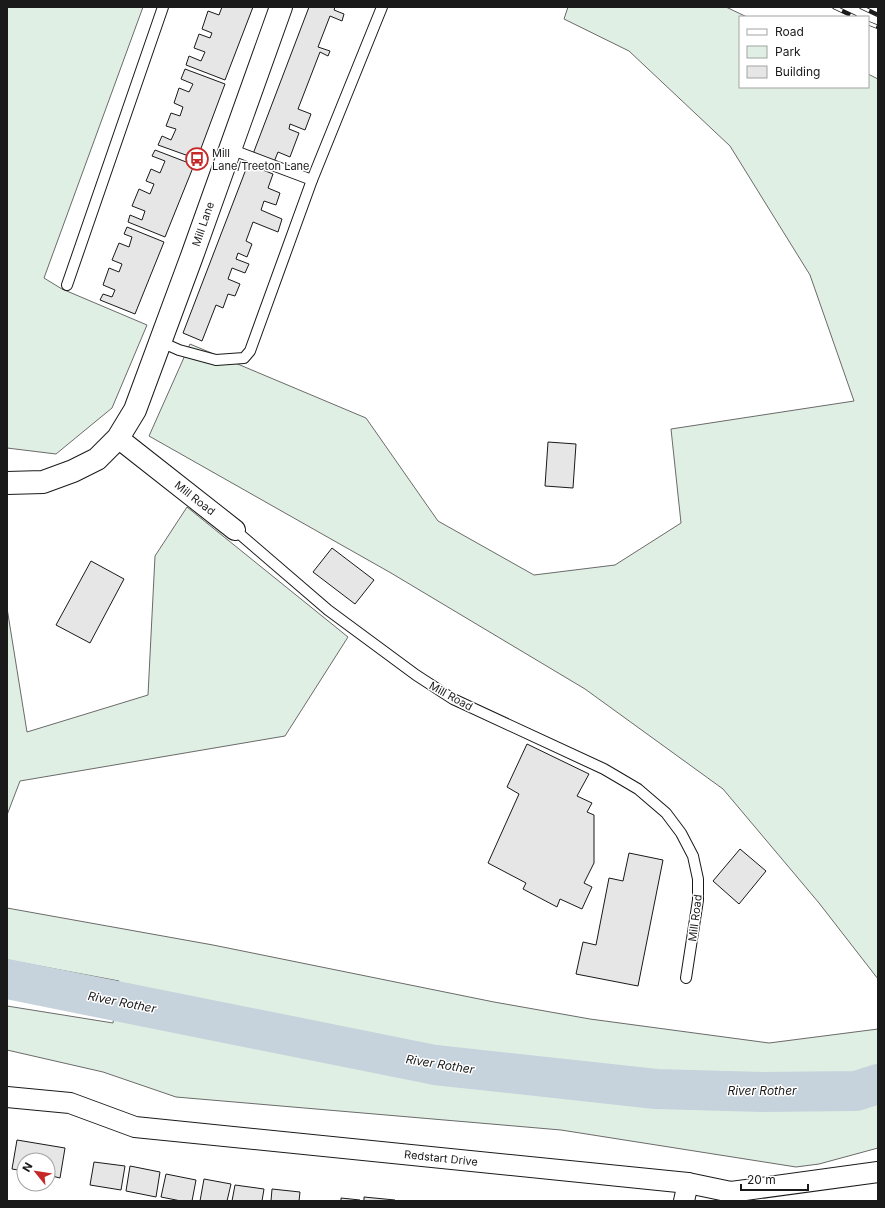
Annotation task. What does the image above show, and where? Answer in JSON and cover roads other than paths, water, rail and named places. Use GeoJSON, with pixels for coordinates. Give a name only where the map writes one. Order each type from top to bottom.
{"type":"FeatureCollection","features":[{"type":"Feature","properties":{"kind":"main road","name":"Mill Lane"},"geometry":{"type":"LineString","coordinates":[[7,483],[43,482],[74,471],[97,459],[118,438],[135,410],[161,342],[281,7]]}},
{"type":"Feature","properties":{"kind":"street","name":"Mill Road"},"geometry":{"type":"LineString","coordinates":[[118,438],[235,530]]}},
{"type":"Feature","properties":{"kind":"street","name":"Redstart Drive"},"geometry":{"type":"LineString","coordinates":[[7,1097],[70,1103],[135,1127],[686,1192],[731,1192],[878,1172]]}},
{"type":"Feature","properties":{"kind":"lane"},"geometry":{"type":"LineString","coordinates":[[67,285],[163,7]]}},
{"type":"Feature","properties":{"kind":"lane"},"geometry":{"type":"LineString","coordinates":[[161,342],[179,350],[216,360],[244,358],[250,351],[312,180],[382,7]]}},
{"type":"Feature","properties":{"kind":"lane"},"geometry":{"type":"LineString","coordinates":[[230,149],[312,180]]}},
{"type":"Feature","properties":{"kind":"lane","name":"Mill Road"},"geometry":{"type":"LineString","coordinates":[[235,530],[328,610],[416,675],[453,699],[604,770],[638,789],[666,813],[681,833],[693,856],[698,879],[698,900],[686,978]]}},
{"type":"Feature","properties":{"kind":"waterway","name":"River Rother"},"geometry":{"type":"LineString","coordinates":[[7,979],[435,1065],[656,1089],[762,1092],[856,1091],[878,1084]]}},
{"type":"Feature","properties":{"kind":"railway"},"geometry":{"type":"LineString","coordinates":[[834,7],[853,16]]}},
{"type":"Feature","properties":{"kind":"railway"},"geometry":{"type":"LineString","coordinates":[[861,7],[878,15]]}},
{"type":"Feature","properties":{"kind":"railway"},"geometry":{"type":"LineString","coordinates":[[869,23],[878,27]]}},
{"type":"Feature","properties":{"kind":"place","name":"Mill Lane/Treeton Lane"},"geometry":{"type":"Point","coordinates":[197,159]}}]}
